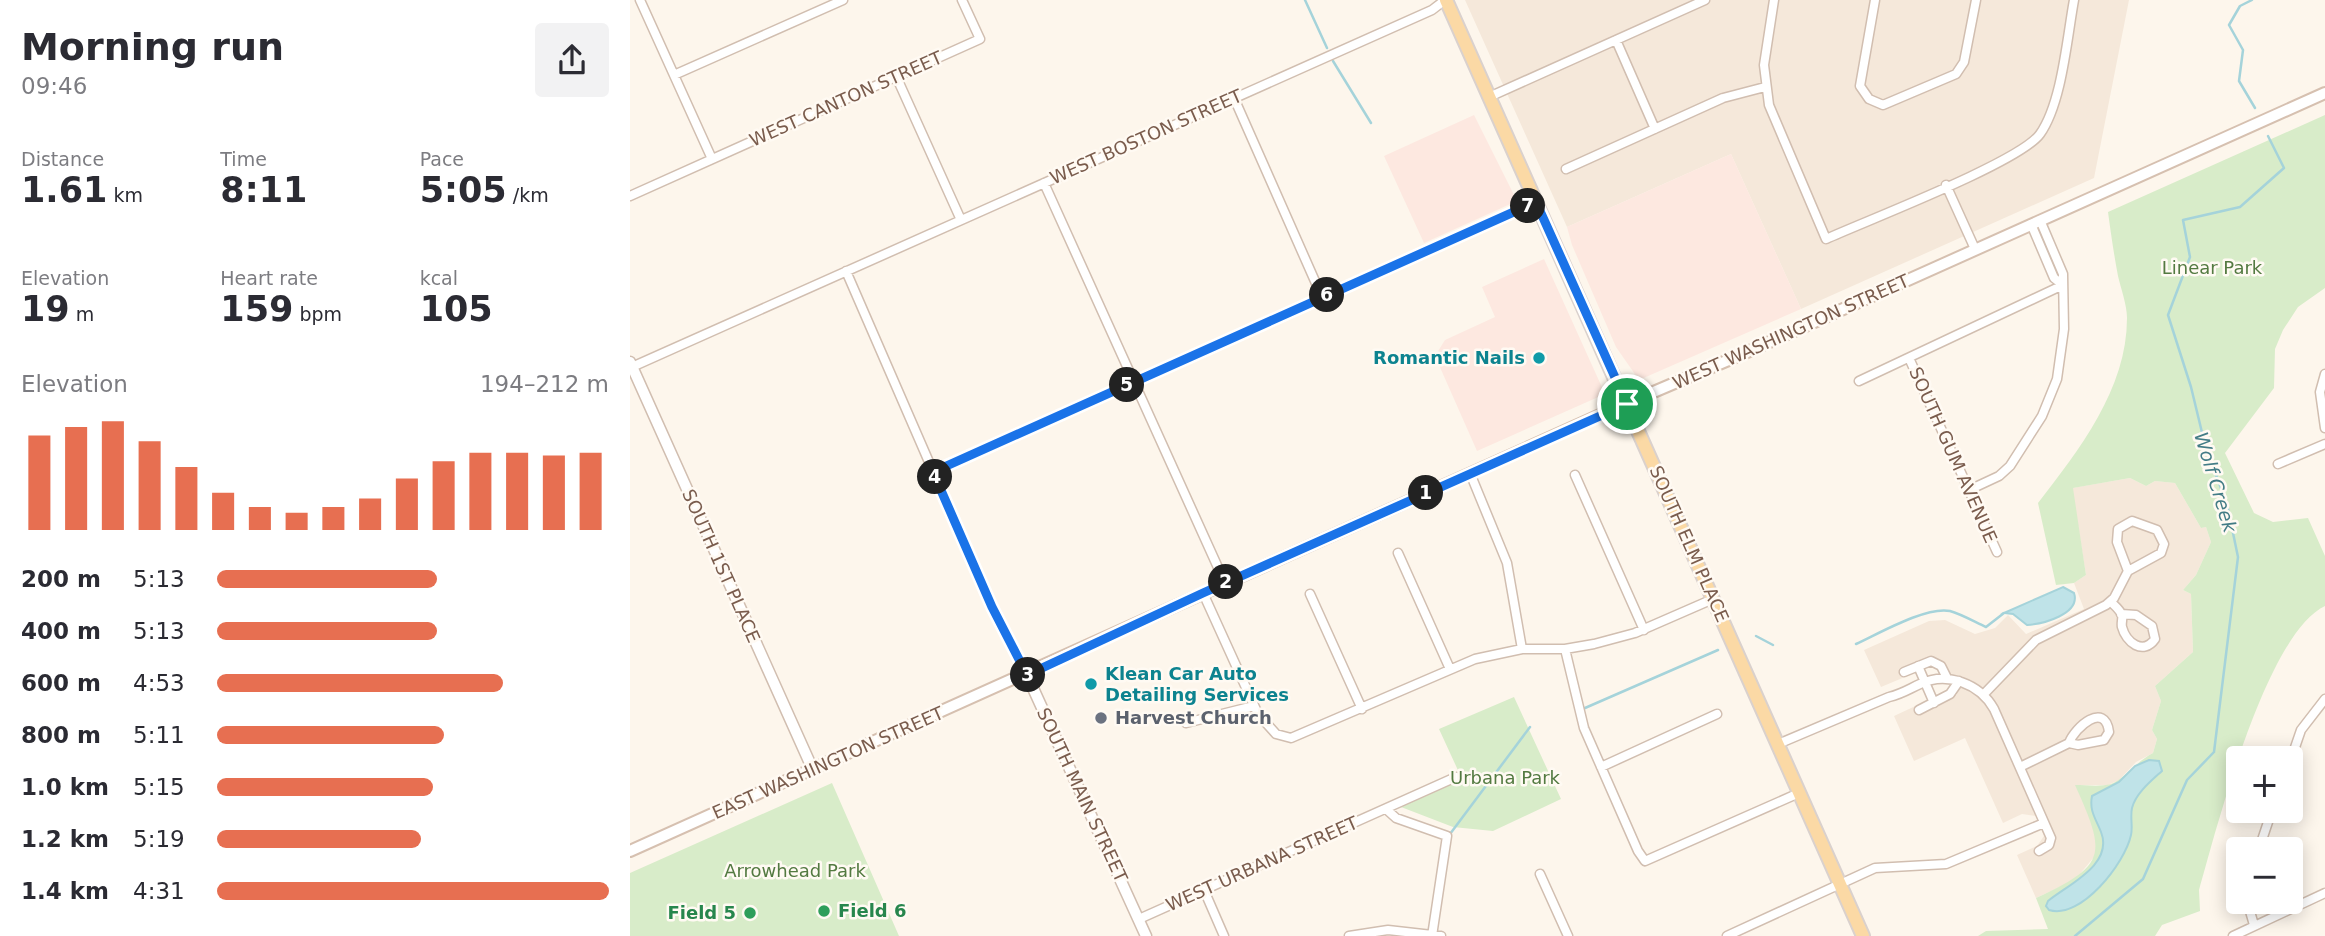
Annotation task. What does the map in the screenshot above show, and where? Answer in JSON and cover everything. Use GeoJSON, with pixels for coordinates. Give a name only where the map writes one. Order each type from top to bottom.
{"type":"FeatureCollection","features":[{"type":"Feature","properties":{"kind":"main road","name":"SOUTH ELM PLACE"},"geometry":{"type":"LineString","coordinates":[[1445,0],[1863,936]]}},
{"type":"Feature","properties":{"kind":"main road","name":"WEST WASHINGTON STREET"},"geometry":{"type":"LineString","coordinates":[[1027,675],[1470,473],[2325,93]]}},
{"type":"Feature","properties":{"kind":"main road","name":"EAST WASHINGTON STREET"},"geometry":{"type":"LineString","coordinates":[[630,851],[1027,675]]}},
{"type":"Feature","properties":{"kind":"street"},"geometry":{"type":"LineString","coordinates":[[640,0],[712,159]]}},
{"type":"Feature","properties":{"kind":"street"},"geometry":{"type":"LineString","coordinates":[[674,75],[843,0]]}},
{"type":"Feature","properties":{"kind":"street","name":"WEST CANTON STREET"},"geometry":{"type":"LineString","coordinates":[[630,196],[980,39],[962,0]]}},
{"type":"Feature","properties":{"kind":"street","name":"WEST BOSTON STREET"},"geometry":{"type":"LineString","coordinates":[[631,364],[1432,10],[1445,0]]}},
{"type":"Feature","properties":{"kind":"street"},"geometry":{"type":"LineString","coordinates":[[1489,96],[1705,0]]}},
{"type":"Feature","properties":{"kind":"street"},"geometry":{"type":"LineString","coordinates":[[1774,0],[1764,65],[1765,87],[1772,116],[1826,239],[2025,149],[2041,132],[2054,100],[2074,0]]}},
{"type":"Feature","properties":{"kind":"street"},"geometry":{"type":"LineString","coordinates":[[1875,0],[1860,78],[1863,93],[1877,103],[1892,103],[1956,74],[1964,62],[1976,0]]}},
{"type":"Feature","properties":{"kind":"street"},"geometry":{"type":"LineString","coordinates":[[1616,40],[1655,130]]}},
{"type":"Feature","properties":{"kind":"street"},"geometry":{"type":"LineString","coordinates":[[897,76],[961,220]]}},
{"type":"Feature","properties":{"kind":"street"},"geometry":{"type":"LineString","coordinates":[[1566,169],[1723,98],[1765,87]]}},
{"type":"Feature","properties":{"kind":"street"},"geometry":{"type":"LineString","coordinates":[[1234,98],[1322,298]]}},
{"type":"Feature","properties":{"kind":"street"},"geometry":{"type":"LineString","coordinates":[[1044,183],[1225,583]]}},
{"type":"Feature","properties":{"kind":"street"},"geometry":{"type":"LineString","coordinates":[[1946,185],[1975,249]]}},
{"type":"Feature","properties":{"kind":"street"},"geometry":{"type":"LineString","coordinates":[[933,472],[1536,202]]}},
{"type":"Feature","properties":{"kind":"street"},"geometry":{"type":"LineString","coordinates":[[1969,490],[1999,476],[2010,466],[2051,398],[2061,359],[2065,303],[2063,274],[2035,222]]}},
{"type":"Feature","properties":{"kind":"street","name":"SOUTH MAIN STREET"},"geometry":{"type":"LineString","coordinates":[[845,271],[992,607],[1027,675],[1146,936]]}},
{"type":"Feature","properties":{"kind":"street"},"geometry":{"type":"LineString","coordinates":[[1859,381],[2063,285]]}},
{"type":"Feature","properties":{"kind":"street","name":"SOUTH GUM AVENUE"},"geometry":{"type":"LineString","coordinates":[[1909,358],[1997,552]]}},
{"type":"Feature","properties":{"kind":"street","name":"SOUTH 1ST PLACE"},"geometry":{"type":"LineString","coordinates":[[631,364],[814,770]]}},
{"type":"Feature","properties":{"kind":"street"},"geometry":{"type":"LineString","coordinates":[[2325,374],[2320,392],[2325,428]]}},
{"type":"Feature","properties":{"kind":"street"},"geometry":{"type":"LineString","coordinates":[[2278,464],[2325,444]]}},
{"type":"Feature","properties":{"kind":"street"},"geometry":{"type":"LineString","coordinates":[[1470,473],[1507,563],[1521,649]]}},
{"type":"Feature","properties":{"kind":"street"},"geometry":{"type":"LineString","coordinates":[[1575,475],[1644,630]]}},
{"type":"Feature","properties":{"kind":"street"},"geometry":{"type":"LineString","coordinates":[[1984,694],[2043,635],[2111,602],[2128,571],[2161,553],[2164,541],[2157,530],[2132,521],[2118,529],[2117,542],[2128,571]]}},
{"type":"Feature","properties":{"kind":"street"},"geometry":{"type":"LineString","coordinates":[[1398,553],[1450,669]]}},
{"type":"Feature","properties":{"kind":"street"},"geometry":{"type":"LineString","coordinates":[[1203,593],[1254,706],[1269,729],[1281,736],[1298,737],[1483,657],[1521,649],[1564,649],[1594,644],[1644,630],[1713,598]]}},
{"type":"Feature","properties":{"kind":"street"},"geometry":{"type":"LineString","coordinates":[[1310,594],[1362,709]]}},
{"type":"Feature","properties":{"kind":"street"},"geometry":{"type":"LineString","coordinates":[[2111,602],[2122,614],[2122,627],[2132,643],[2141,648],[2151,645],[2155,632],[2150,624],[2136,615],[2122,614]]}},
{"type":"Feature","properties":{"kind":"street"},"geometry":{"type":"LineString","coordinates":[[1564,649],[1577,707],[1638,851],[1645,861],[1799,793]]}},
{"type":"Feature","properties":{"kind":"street"},"geometry":{"type":"LineString","coordinates":[[1904,672],[1935,662],[1943,668],[1947,678]]}},
{"type":"Feature","properties":{"kind":"street"},"geometry":{"type":"LineString","coordinates":[[1918,666],[1934,703]]}},
{"type":"Feature","properties":{"kind":"street"},"geometry":{"type":"LineString","coordinates":[[1778,744],[1889,697],[1905,694],[1926,682],[1947,678],[1959,681],[1984,694],[2020,767],[2051,842],[2039,851]]}},
{"type":"Feature","properties":{"kind":"street"},"geometry":{"type":"LineString","coordinates":[[1919,709],[1950,694],[1959,681]]}},
{"type":"Feature","properties":{"kind":"street"},"geometry":{"type":"LineString","coordinates":[[2295,746],[2301,730],[2325,699]]}},
{"type":"Feature","properties":{"kind":"street"},"geometry":{"type":"LineString","coordinates":[[1186,723],[1254,706]]}},
{"type":"Feature","properties":{"kind":"street"},"geometry":{"type":"LineString","coordinates":[[1601,767],[1717,714]]}},
{"type":"Feature","properties":{"kind":"street"},"geometry":{"type":"LineString","coordinates":[[2020,767],[2069,743],[2078,745],[2104,740],[2109,732],[2107,722],[2102,718],[2092,718],[2073,732],[2069,743]]}},
{"type":"Feature","properties":{"kind":"street","name":"WEST URBANA STREET"},"geometry":{"type":"LineString","coordinates":[[1139,919],[1456,777]]}},
{"type":"Feature","properties":{"kind":"street"},"geometry":{"type":"LineString","coordinates":[[1349,936],[1388,930],[1435,936],[1447,836],[1396,818],[1386,809]]}},
{"type":"Feature","properties":{"kind":"street"},"geometry":{"type":"LineString","coordinates":[[1727,936],[1839,884],[1887,865],[1946,864],[2044,823]]}},
{"type":"Feature","properties":{"kind":"street"},"geometry":{"type":"LineString","coordinates":[[1540,874],[1568,936]]}},
{"type":"Feature","properties":{"kind":"street"},"geometry":{"type":"LineString","coordinates":[[1204,890],[1224,936]]}},
{"type":"Feature","properties":{"kind":"street"},"geometry":{"type":"LineString","coordinates":[[2233,936],[2325,893]]}},
{"type":"Feature","properties":{"kind":"street"},"geometry":{"type":"LineString","coordinates":[[2251,914],[2254,925]]}},
{"type":"Feature","properties":{"kind":"shaded area"},"geometry":{"type":"Polygon","coordinates":[[[1465,0],[2129,0],[2094,178],[1801,309],[1731,154],[1567,227],[1465,0]]]}},
{"type":"Feature","properties":{"kind":"shaded area"},"geometry":{"type":"Polygon","coordinates":[[[1474,115],[1517,201],[1424,243],[1384,156],[1474,115]]]}},
{"type":"Feature","properties":{"kind":"shaded area"},"geometry":{"type":"Polygon","coordinates":[[[1731,154],[1801,309],[1639,380],[1616,347],[1572,245],[1567,227],[1731,154]]]}},
{"type":"Feature","properties":{"kind":"shaded area"},"geometry":{"type":"Polygon","coordinates":[[[1544,259],[1605,394],[1477,451],[1435,356],[1445,340],[1495,317],[1482,287],[1544,259]]]}},
{"type":"Feature","properties":{"kind":"shaded area"},"geometry":{"type":"Polygon","coordinates":[[[2130,478],[2146,486],[2155,481],[2175,483],[2201,528],[2206,527],[2211,542],[2196,575],[2183,590],[2191,594],[2193,652],[2155,686],[2161,701],[2152,730],[2157,739],[2153,753],[2136,762],[2119,780],[2108,785],[2076,785],[2094,826],[2098,845],[2094,857],[2075,880],[2036,898],[2017,855],[2037,846],[2044,836],[2036,816],[2022,814],[2003,823],[1965,738],[1914,761],[1894,716],[1924,702],[1957,695],[1943,661],[1881,687],[1864,650],[1929,621],[1945,620],[1975,634],[1995,628],[2008,615],[2026,634],[2084,609],[2074,583],[2086,575],[2072,488],[2130,478]]]}},
{"type":"Feature","properties":{"kind":"green space","name":"Linear Park"},"geometry":{"type":"Polygon","coordinates":[[[2325,115],[2325,288],[2298,307],[2283,330],[2275,349],[2274,388],[2225,453],[2254,513],[2273,522],[2308,518],[2325,556],[2325,606],[2303,624],[2283,653],[2243,746],[2226,746],[2226,797],[2199,890],[2200,911],[2162,925],[2155,936],[1978,936],[1986,931],[2048,929],[2036,898],[2077,876],[2088,866],[2094,855],[2092,827],[2075,785],[2111,784],[2153,753],[2157,739],[2152,730],[2161,701],[2155,686],[2193,652],[2191,594],[2183,590],[2196,575],[2211,542],[2206,527],[2201,528],[2175,483],[2155,481],[2146,486],[2130,478],[2073,488],[2086,575],[2074,583],[2056,585],[2038,503],[2098,417],[2119,369],[2125,344],[2127,313],[2108,212],[2325,115]]]}},
{"type":"Feature","properties":{"kind":"green space","name":"Urbana Park"},"geometry":{"type":"Polygon","coordinates":[[[1514,697],[1561,799],[1493,831],[1453,827],[1401,807],[1462,779],[1439,729],[1514,697]]]}},
{"type":"Feature","properties":{"kind":"green space","name":"Arrowhead Park"},"geometry":{"type":"Polygon","coordinates":[[[832,783],[899,936],[630,936],[630,873],[832,783]]]}},
{"type":"Feature","properties":{"kind":"water"},"geometry":{"type":"Polygon","coordinates":[[[2063,587],[2074,593],[2075,600],[2072,607],[2059,616],[2042,623],[2027,625],[2013,614],[2004,613],[2063,587]]]}},
{"type":"Feature","properties":{"kind":"water"},"geometry":{"type":"Polygon","coordinates":[[[2149,760],[2159,761],[2162,771],[2144,788],[2134,803],[2131,811],[2131,835],[2111,874],[2100,887],[2074,906],[2061,911],[2049,910],[2046,906],[2048,901],[2077,881],[2095,864],[2101,854],[2103,844],[2092,811],[2092,796],[2119,782],[2135,766],[2149,760]]]}},
{"type":"Feature","properties":{"kind":"waterway"},"geometry":{"type":"LineString","coordinates":[[1305,0],[1327,48]]}},
{"type":"Feature","properties":{"kind":"waterway","name":"Wolf Creek"},"geometry":{"type":"LineString","coordinates":[[2252,0],[2240,6],[2229,25],[2243,50],[2239,81],[2255,108]]}},
{"type":"Feature","properties":{"kind":"waterway"},"geometry":{"type":"LineString","coordinates":[[1333,61],[1371,123]]}},
{"type":"Feature","properties":{"kind":"waterway","name":"Wolf Creek"},"geometry":{"type":"LineString","coordinates":[[2075,936],[2143,879],[2187,780],[2214,752],[2238,557],[2227,504],[2206,449],[2191,387],[2168,315],[2190,257],[2183,220],[2240,207],[2284,168],[2268,136]]}},
{"type":"Feature","properties":{"kind":"waterway"},"geometry":{"type":"LineString","coordinates":[[1856,644],[1928,613],[1950,611],[1986,627],[2004,613]]}},
{"type":"Feature","properties":{"kind":"waterway"},"geometry":{"type":"LineString","coordinates":[[1756,636],[1773,645]]}},
{"type":"Feature","properties":{"kind":"waterway"},"geometry":{"type":"LineString","coordinates":[[1585,708],[1718,650]]}},
{"type":"Feature","properties":{"kind":"waterway"},"geometry":{"type":"LineString","coordinates":[[1450,834],[1530,727]]}},
{"type":"Feature","properties":{"kind":"waterway"},"geometry":{"type":"LineString","coordinates":[[1458,774],[1468,774],[1486,784]]}},
{"type":"Feature","properties":{"kind":"place","name":"Romantic Nails"},"geometry":{"type":"Point","coordinates":[1539,358]}},
{"type":"Feature","properties":{"kind":"place","name":"Klean Car Auto Detailing Services"},"geometry":{"type":"Point","coordinates":[1091,684]}},
{"type":"Feature","properties":{"kind":"place","name":"Harvest Church"},"geometry":{"type":"Point","coordinates":[1101,718]}},
{"type":"Feature","properties":{"kind":"place","name":"Field 6"},"geometry":{"type":"Point","coordinates":[824,911]}},
{"type":"Feature","properties":{"kind":"place","name":"Field 5"},"geometry":{"type":"Point","coordinates":[750,913]}},
{"type":"Feature","properties":{"kind":"route"},"geometry":{"type":"LineString","coordinates":[[1536,202],[1627,404],[1203,593],[1027,675],[992,607],[933,472],[1536,202]]}}]}
